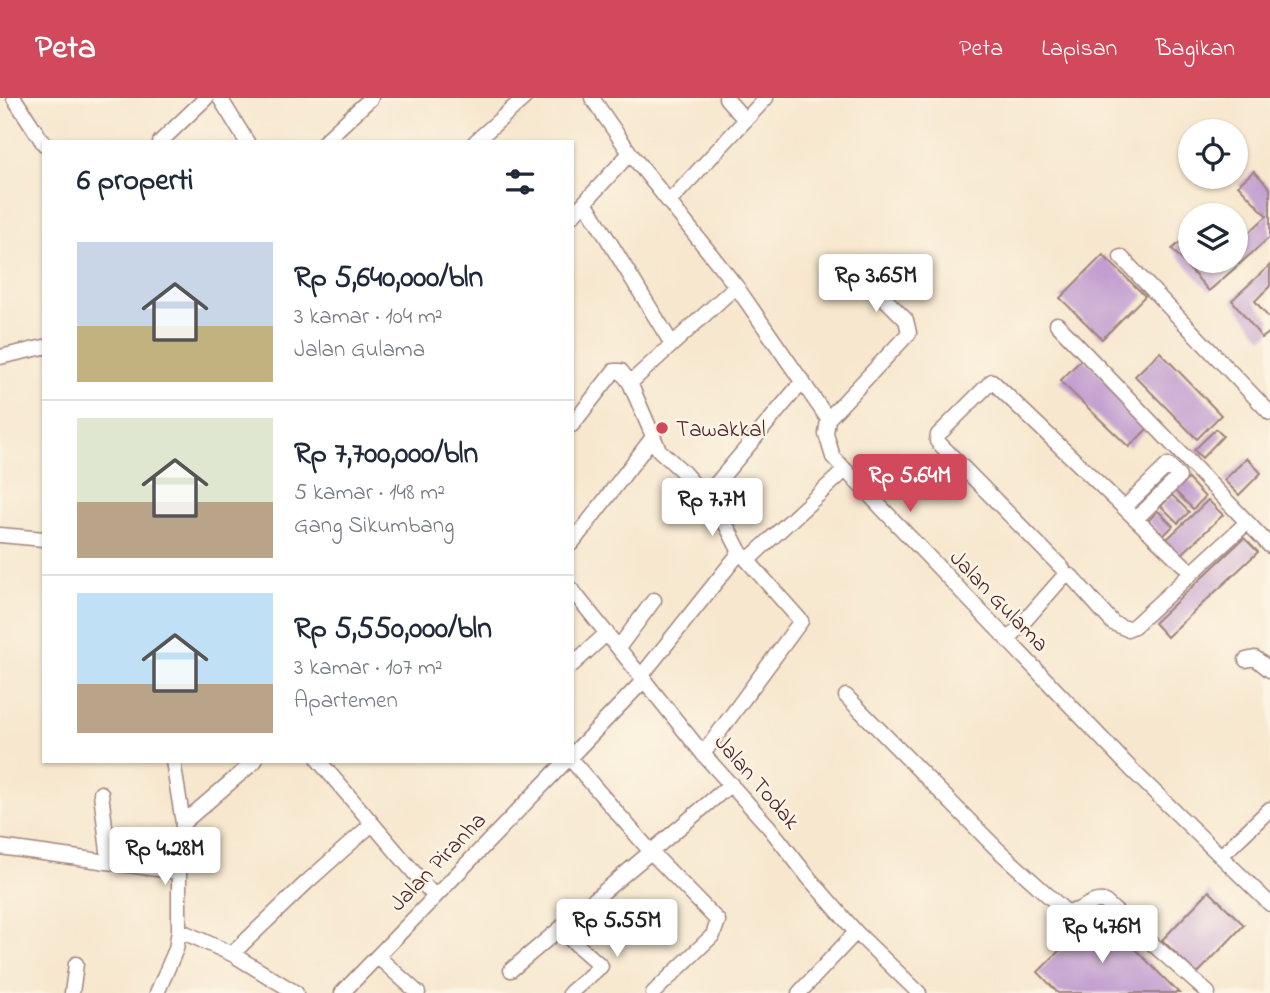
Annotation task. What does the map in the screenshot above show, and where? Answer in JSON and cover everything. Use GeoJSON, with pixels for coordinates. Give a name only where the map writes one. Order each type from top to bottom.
{"type":"FeatureCollection","features":[{"type":"Feature","properties":{"kind":"street"},"geometry":{"type":"LineString","coordinates":[[14,98],[42,141]]}},
{"type":"Feature","properties":{"kind":"street"},"geometry":{"type":"LineString","coordinates":[[162,140],[205,98]]}},
{"type":"Feature","properties":{"kind":"street"},"geometry":{"type":"LineString","coordinates":[[220,98],[246,140]]}},
{"type":"Feature","properties":{"kind":"street"},"geometry":{"type":"LineString","coordinates":[[326,140],[371,98]]}},
{"type":"Feature","properties":{"kind":"street"},"geometry":{"type":"LineString","coordinates":[[477,140],[524,98]]}},
{"type":"Feature","properties":{"kind":"street","name":"Jalan Gulama"},"geometry":{"type":"LineString","coordinates":[[592,98],[630,153],[736,286],[803,381],[828,419],[827,443],[832,457],[1133,771],[1270,904]]}},
{"type":"Feature","properties":{"kind":"street"},"geometry":{"type":"LineString","coordinates":[[726,98],[745,120]]}},
{"type":"Feature","properties":{"kind":"street"},"geometry":{"type":"LineString","coordinates":[[670,201],[765,98]]}},
{"type":"Feature","properties":{"kind":"street"},"geometry":{"type":"LineString","coordinates":[[574,214],[630,153]]}},
{"type":"Feature","properties":{"kind":"street"},"geometry":{"type":"LineString","coordinates":[[585,202],[672,344]]}},
{"type":"Feature","properties":{"kind":"street"},"geometry":{"type":"LineString","coordinates":[[1121,257],[1238,376],[1270,413]]}},
{"type":"Feature","properties":{"kind":"street"},"geometry":{"type":"LineString","coordinates":[[828,419],[909,332],[906,320],[870,284]]}},
{"type":"Feature","properties":{"kind":"street"},"geometry":{"type":"LineString","coordinates":[[630,383],[736,286]]}},
{"type":"Feature","properties":{"kind":"street"},"geometry":{"type":"LineString","coordinates":[[1057,324],[1268,539]]}},
{"type":"Feature","properties":{"kind":"street"},"geometry":{"type":"LineString","coordinates":[[0,357],[42,347]]}},
{"type":"Feature","properties":{"kind":"street"},"geometry":{"type":"LineString","coordinates":[[574,422],[616,370],[621,371],[630,383],[659,450],[683,472],[721,515],[744,556],[801,621],[703,754]]}},
{"type":"Feature","properties":{"kind":"street"},"geometry":{"type":"LineString","coordinates":[[705,497],[803,381]]}},
{"type":"Feature","properties":{"kind":"street"},"geometry":{"type":"LineString","coordinates":[[1191,572],[1067,455],[996,383],[987,383],[938,435],[936,441],[1113,623],[1127,629],[1134,626],[1242,527]]}},
{"type":"Feature","properties":{"kind":"street"},"geometry":{"type":"LineString","coordinates":[[574,540],[653,437]]}},
{"type":"Feature","properties":{"kind":"street"},"geometry":{"type":"LineString","coordinates":[[1125,508],[1168,465],[1179,477],[1136,518]]}},
{"type":"Feature","properties":{"kind":"street"},"geometry":{"type":"LineString","coordinates":[[574,753],[643,677],[744,556],[844,471]]}},
{"type":"Feature","properties":{"kind":"street"},"geometry":{"type":"LineString","coordinates":[[0,535],[42,539]]}},
{"type":"Feature","properties":{"kind":"street"},"geometry":{"type":"LineString","coordinates":[[1008,640],[1066,574]]}},
{"type":"Feature","properties":{"kind":"street","name":"Jalan Todak"},"geometry":{"type":"LineString","coordinates":[[574,592],[703,754],[769,827],[809,878],[856,932],[919,993]]}},
{"type":"Feature","properties":{"kind":"street"},"geometry":{"type":"LineString","coordinates":[[619,647],[654,600]]}},
{"type":"Feature","properties":{"kind":"street"},"geometry":{"type":"LineString","coordinates":[[574,663],[607,633]]}},
{"type":"Feature","properties":{"kind":"street"},"geometry":{"type":"LineString","coordinates":[[1246,660],[1255,658],[1270,670]]}},
{"type":"Feature","properties":{"kind":"street"},"geometry":{"type":"LineString","coordinates":[[846,696],[996,848],[1064,910],[1076,911],[1097,900],[1104,901],[1208,993]]}},
{"type":"Feature","properties":{"kind":"street"},"geometry":{"type":"LineString","coordinates":[[158,993],[176,949],[179,930],[179,872],[183,823],[173,763]]}},
{"type":"Feature","properties":{"kind":"street"},"geometry":{"type":"LineString","coordinates":[[183,823],[254,763]]}},
{"type":"Feature","properties":{"kind":"street"},"geometry":{"type":"LineString","coordinates":[[321,763],[434,897]]}},
{"type":"Feature","properties":{"kind":"street","name":"Jalan Piranha"},"geometry":{"type":"LineString","coordinates":[[342,993],[564,763]]}},
{"type":"Feature","properties":{"kind":"street"},"geometry":{"type":"LineString","coordinates":[[574,763],[652,853],[715,916],[718,925],[713,934],[653,993]]}},
{"type":"Feature","properties":{"kind":"street"},"geometry":{"type":"LineString","coordinates":[[511,970],[731,784]]}},
{"type":"Feature","properties":{"kind":"street"},"geometry":{"type":"LineString","coordinates":[[102,793],[109,860]]}},
{"type":"Feature","properties":{"kind":"street"},"geometry":{"type":"LineString","coordinates":[[1222,855],[1270,808]]}},
{"type":"Feature","properties":{"kind":"street"},"geometry":{"type":"LineString","coordinates":[[232,954],[372,824]]}},
{"type":"Feature","properties":{"kind":"street"},"geometry":{"type":"LineString","coordinates":[[0,846],[179,872]]}},
{"type":"Feature","properties":{"kind":"street"},"geometry":{"type":"LineString","coordinates":[[179,930],[232,954],[287,991]]}},
{"type":"Feature","properties":{"kind":"street"},"geometry":{"type":"LineString","coordinates":[[560,930],[600,966],[570,993]]}},
{"type":"Feature","properties":{"kind":"street"},"geometry":{"type":"LineString","coordinates":[[800,993],[856,932]]}},
{"type":"Feature","properties":{"kind":"street"},"geometry":{"type":"LineString","coordinates":[[378,957],[418,993]]}},
{"type":"Feature","properties":{"kind":"street"},"geometry":{"type":"LineString","coordinates":[[72,993],[76,964]]}},
{"type":"Feature","properties":{"kind":"building"},"geometry":{"type":"Polygon","coordinates":[[[1254,171],[1270,188],[1270,237],[1248,256],[1248,233],[1267,216],[1242,189],[1248,189],[1248,176],[1254,171]]]}},
{"type":"Feature","properties":{"kind":"building"},"geometry":{"type":"Polygon","coordinates":[[[1178,244],[1178,256],[1172,249],[1178,244]]]}},
{"type":"Feature","properties":{"kind":"building"},"geometry":{"type":"Polygon","coordinates":[[[1103,255],[1145,296],[1102,339],[1060,298],[1103,255]]]}},
{"type":"Feature","properties":{"kind":"building"},"geometry":{"type":"Polygon","coordinates":[[[1270,265],[1270,286],[1255,301],[1270,319],[1270,332],[1262,338],[1232,300],[1270,265]]]}},
{"type":"Feature","properties":{"kind":"building"},"geometry":{"type":"Polygon","coordinates":[[[1193,273],[1229,273],[1209,291],[1193,273]]]}},
{"type":"Feature","properties":{"kind":"building"},"geometry":{"type":"Polygon","coordinates":[[[1160,352],[1221,415],[1197,439],[1135,376],[1160,352]]]}},
{"type":"Feature","properties":{"kind":"building"},"geometry":{"type":"Polygon","coordinates":[[[1083,358],[1152,424],[1129,447],[1060,381],[1083,358]]]}},
{"type":"Feature","properties":{"kind":"building"},"geometry":{"type":"Polygon","coordinates":[[[1216,429],[1223,436],[1202,458],[1194,450],[1216,429]]]}},
{"type":"Feature","properties":{"kind":"building"},"geometry":{"type":"Polygon","coordinates":[[[1247,458],[1261,473],[1239,495],[1224,480],[1247,458]]]}},
{"type":"Feature","properties":{"kind":"building"},"geometry":{"type":"Polygon","coordinates":[[[1188,479],[1205,497],[1193,509],[1175,491],[1188,479]]]}},
{"type":"Feature","properties":{"kind":"building"},"geometry":{"type":"Polygon","coordinates":[[[1172,495],[1189,512],[1178,523],[1161,506],[1172,495]]]}},
{"type":"Feature","properties":{"kind":"building"},"geometry":{"type":"Polygon","coordinates":[[[1208,500],[1223,515],[1181,555],[1166,540],[1208,500]]]}},
{"type":"Feature","properties":{"kind":"building"},"geometry":{"type":"Polygon","coordinates":[[[1158,511],[1173,526],[1163,536],[1148,521],[1158,511]]]}},
{"type":"Feature","properties":{"kind":"building"},"geometry":{"type":"Polygon","coordinates":[[[1244,538],[1258,552],[1167,637],[1154,623],[1244,538]]]}},
{"type":"Feature","properties":{"kind":"building"},"geometry":{"type":"Polygon","coordinates":[[[1209,891],[1244,925],[1197,974],[1162,940],[1209,891]]]}},
{"type":"Feature","properties":{"kind":"building"},"geometry":{"type":"Polygon","coordinates":[[[1098,912],[1179,993],[1058,993],[1038,972],[1098,912]]]}},
{"type":"Feature","properties":{"kind":"place","name":"Tawakkal"},"geometry":{"type":"Point","coordinates":[662,428]}}]}
